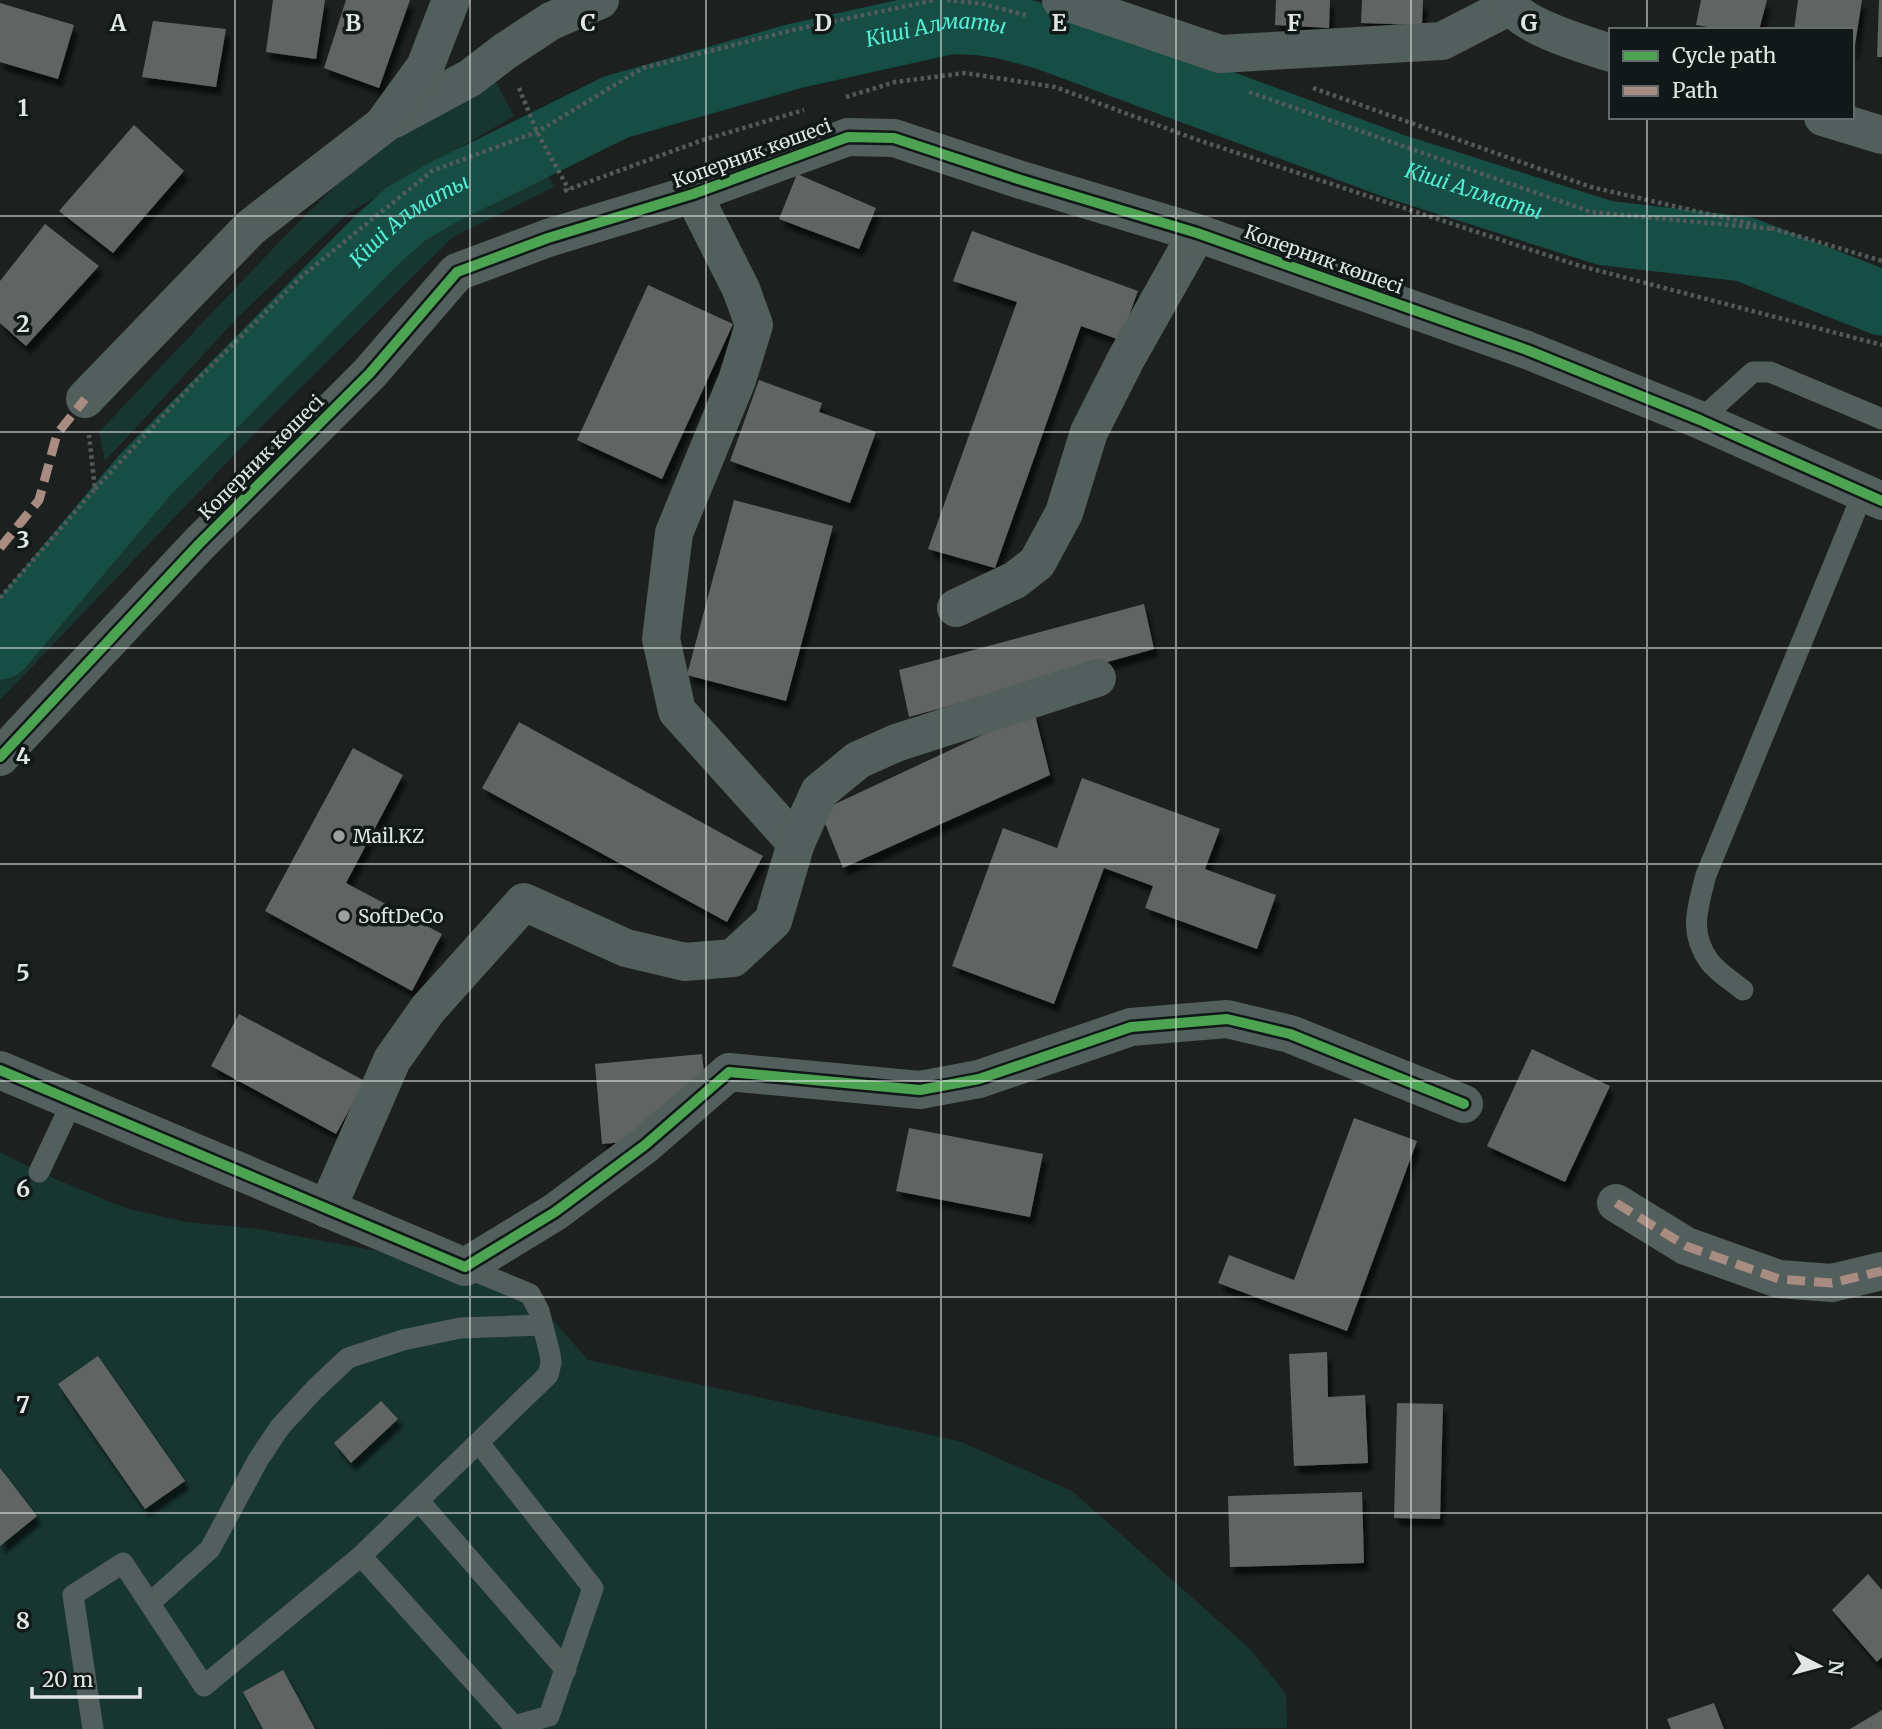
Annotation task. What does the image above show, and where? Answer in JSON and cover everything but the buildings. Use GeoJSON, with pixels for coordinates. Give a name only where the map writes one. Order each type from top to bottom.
{"type":"FeatureCollection","features":[{"type":"Feature","properties":{"kind":"street"},"geometry":{"type":"LineString","coordinates":[[383,125],[425,67],[451,0]]}},
{"type":"Feature","properties":{"kind":"street"},"geometry":{"type":"LineString","coordinates":[[85,399],[250,229],[383,125],[470,78],[551,21],[600,0]]}},
{"type":"Feature","properties":{"kind":"street"},"geometry":{"type":"LineString","coordinates":[[1047,9],[1220,54],[1442,41],[1509,3],[1536,26],[1609,53]]}},
{"type":"Feature","properties":{"kind":"street"},"geometry":{"type":"LineString","coordinates":[[1830,119],[1882,135]]}},
{"type":"Feature","properties":{"kind":"street","name":"Коперник көшесі"},"geometry":{"type":"LineString","coordinates":[[0,757],[199,544],[370,373],[457,272],[548,238],[693,194],[848,137],[894,138],[1197,233],[1527,350],[1700,419],[1872,497]]}},
{"type":"Feature","properties":{"kind":"street"},"geometry":{"type":"LineString","coordinates":[[693,194],[741,289],[754,326],[737,380],[674,533],[661,639],[677,711],[796,843]]}},
{"type":"Feature","properties":{"kind":"street"},"geometry":{"type":"LineString","coordinates":[[956,608],[1015,580],[1037,563],[1064,513],[1089,432],[1126,359],[1197,233]]}},
{"type":"Feature","properties":{"kind":"street"},"geometry":{"type":"LineString","coordinates":[[327,1209],[392,1060],[428,1009],[524,902],[626,948],[685,962],[733,958],[773,921],[796,843],[819,793],[858,760],[896,743],[1097,678]]}},
{"type":"Feature","properties":{"kind":"street"},"geometry":{"type":"LineString","coordinates":[[0,1070],[465,1267],[565,1205],[645,1145],[729,1072],[920,1090],[979,1079],[1131,1027],[1227,1019],[1290,1034],[1464,1104]]}},
{"type":"Feature","properties":{"kind":"street"},"geometry":{"type":"LineString","coordinates":[[1615,1203],[1686,1246],[1779,1279],[1832,1283],[1882,1271]]}},
{"type":"Feature","properties":{"kind":"lane"},"geometry":{"type":"LineString","coordinates":[[1700,419],[1753,372],[1770,372],[1882,419]]}},
{"type":"Feature","properties":{"kind":"lane"},"geometry":{"type":"LineString","coordinates":[[1743,990],[1710,962],[1696,935],[1697,911],[1706,875],[1872,497]]}},
{"type":"Feature","properties":{"kind":"lane"},"geometry":{"type":"LineString","coordinates":[[39,1172],[73,1100]]}},
{"type":"Feature","properties":{"kind":"lane"},"geometry":{"type":"LineString","coordinates":[[93,1729],[73,1595],[123,1563],[204,1686],[361,1556],[548,1375],[550,1353],[539,1311],[530,1294],[465,1267]]}},
{"type":"Feature","properties":{"kind":"lane"},"geometry":{"type":"LineString","coordinates":[[149,1603],[210,1549],[258,1460],[280,1427],[348,1358],[403,1340],[460,1328],[542,1325]]}},
{"type":"Feature","properties":{"kind":"lane"},"geometry":{"type":"LineString","coordinates":[[361,1556],[514,1726],[550,1716],[593,1588],[480,1443]]}},
{"type":"Feature","properties":{"kind":"lane"},"geometry":{"type":"LineString","coordinates":[[419,1501],[566,1670]]}},
{"type":"Feature","properties":{"kind":"path"},"geometry":{"type":"LineString","coordinates":[[0,598],[95,489],[190,387],[302,276],[432,171],[537,132],[643,68],[793,30],[934,0]]}},
{"type":"Feature","properties":{"kind":"path"},"geometry":{"type":"LineString","coordinates":[[947,0],[1047,9]]}},
{"type":"Feature","properties":{"kind":"path"},"geometry":{"type":"LineString","coordinates":[[504,52],[537,132],[568,189],[700,141],[804,110]]}},
{"type":"Feature","properties":{"kind":"path"},"geometry":{"type":"LineString","coordinates":[[843,98],[895,82],[965,73],[1055,87],[1195,139],[1577,265],[1882,345]]}},
{"type":"Feature","properties":{"kind":"path"},"geometry":{"type":"LineString","coordinates":[[1310,86],[1591,187],[1772,229],[1882,261]]}},
{"type":"Feature","properties":{"kind":"path"},"geometry":{"type":"LineString","coordinates":[[1241,89],[1591,212],[1772,229]]}},
{"type":"Feature","properties":{"kind":"path"},"geometry":{"type":"LineString","coordinates":[[85,399],[95,489]]}},
{"type":"Feature","properties":{"kind":"green space"},"geometry":{"type":"Polygon","coordinates":[[[493,76],[514,116],[347,214],[240,315],[105,461],[99,432],[285,236],[355,167],[429,113],[493,76]]]}},
{"type":"Feature","properties":{"kind":"green space"},"geometry":{"type":"Polygon","coordinates":[[[537,158],[554,187],[453,237],[257,431],[0,700],[0,661],[150,487],[442,209],[537,158]]]}},
{"type":"Feature","properties":{"kind":"green space"},"geometry":{"type":"Polygon","coordinates":[[[0,1152],[39,1172],[125,1208],[186,1222],[258,1229],[465,1267],[530,1294],[588,1360],[959,1441],[1072,1491],[1250,1649],[1286,1694],[1287,1728],[0,1729],[0,1152]]]}},
{"type":"Feature","properties":{"kind":"waterway","name":"Кіші Алматы"},"geometry":{"type":"LineString","coordinates":[[0,647],[145,475],[377,240],[406,214],[440,194],[616,107],[795,56],[948,22],[986,24],[1047,38],[1394,166],[1605,233],[1744,249],[1882,303]]}},
{"type":"Feature","properties":{"kind":"marked path"},"geometry":{"type":"LineString","coordinates":[[0,548],[39,500],[57,434],[85,399]]}},
{"type":"Feature","properties":{"kind":"marked path"},"geometry":{"type":"LineString","coordinates":[[1616,1203],[1686,1246],[1779,1279],[1832,1283],[1882,1271]]}},
{"type":"Feature","properties":{"kind":"cycle path"},"geometry":{"type":"LineString","coordinates":[[0,757],[199,544],[370,373],[457,272],[548,238],[693,194],[848,137],[894,138],[1197,233],[1527,350],[1700,420],[1882,501]]}},
{"type":"Feature","properties":{"kind":"cycle path"},"geometry":{"type":"LineString","coordinates":[[0,1070],[465,1267],[555,1212],[645,1145],[729,1072],[920,1090],[979,1079],[1131,1027],[1227,1019],[1290,1034],[1464,1104]]}},
{"type":"Feature","properties":{"kind":"place","name":"Mail.KZ"},"geometry":{"type":"Point","coordinates":[339,836]}},
{"type":"Feature","properties":{"kind":"place","name":"SoftDeCo"},"geometry":{"type":"Point","coordinates":[344,916]}}]}
